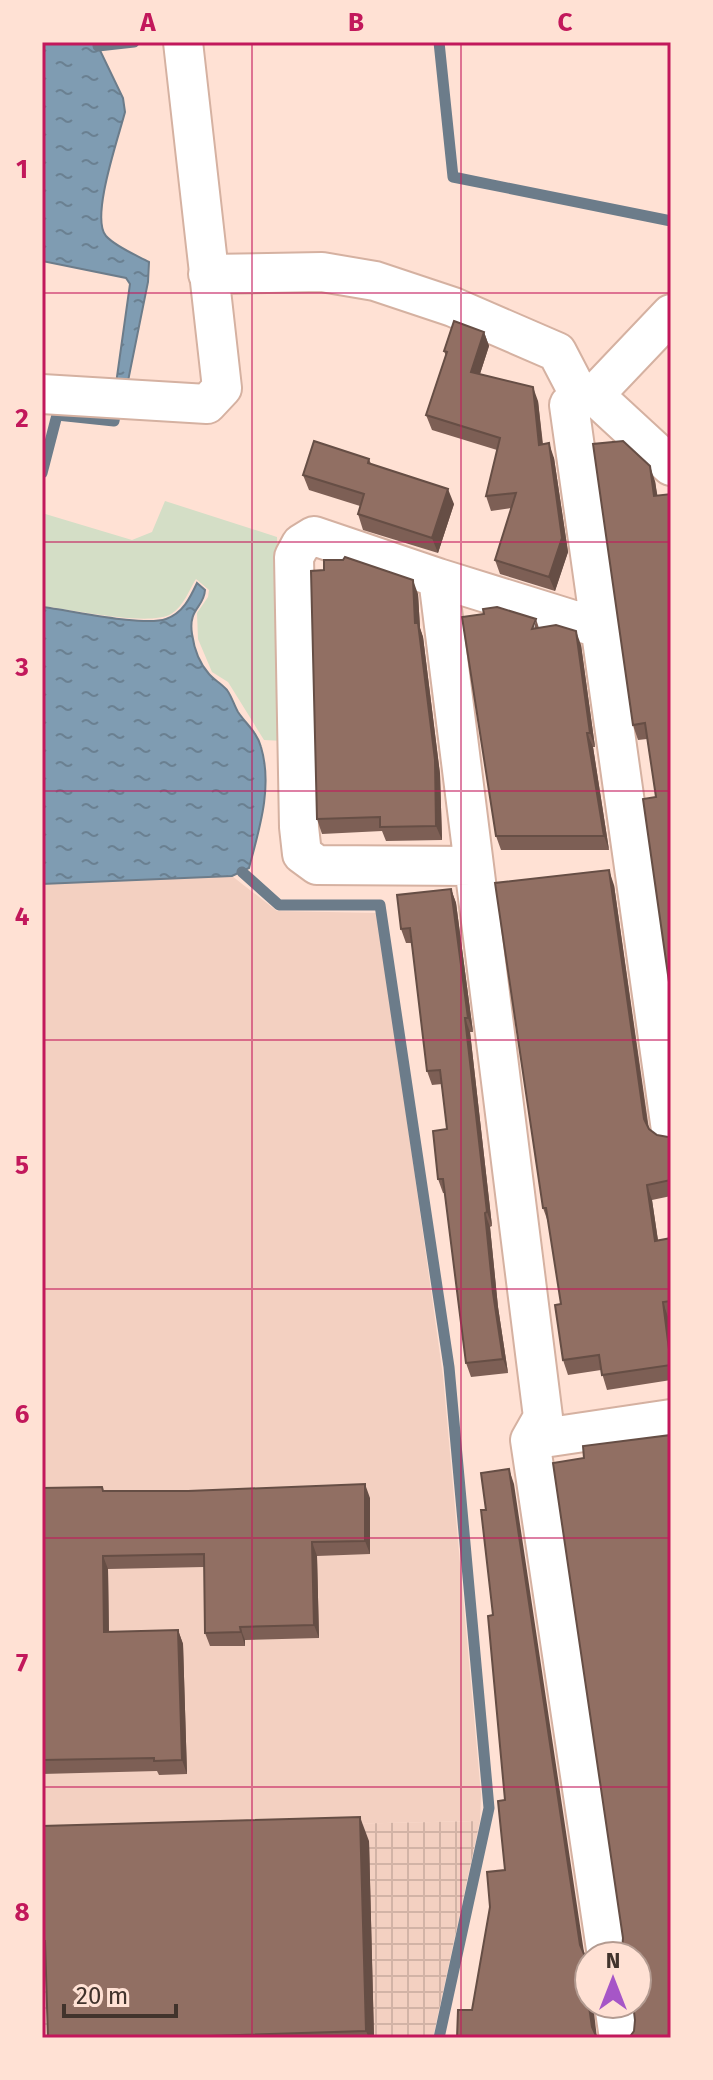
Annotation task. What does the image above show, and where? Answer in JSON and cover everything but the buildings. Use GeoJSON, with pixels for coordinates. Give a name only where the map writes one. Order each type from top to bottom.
{"type":"FeatureCollection","features":[{"type":"Feature","properties":{"kind":"street"},"geometry":{"type":"LineString","coordinates":[[42,394],[207,404],[222,388],[183,42]]}},
{"type":"Feature","properties":{"kind":"street"},"geometry":{"type":"LineString","coordinates":[[208,274],[322,272],[375,281],[440,302],[557,352],[588,397],[671,466]]}},
{"type":"Feature","properties":{"kind":"street"},"geometry":{"type":"LineString","coordinates":[[671,314],[588,397],[569,405],[671,1130]]}},
{"type":"Feature","properties":{"kind":"street"},"geometry":{"type":"LineString","coordinates":[[474,866],[317,865],[302,854],[294,557],[301,544],[314,536],[599,628]]}},
{"type":"Feature","properties":{"kind":"street"},"geometry":{"type":"LineString","coordinates":[[438,578],[543,1417],[530,1440],[605,1940]]}},
{"type":"Feature","properties":{"kind":"street"},"geometry":{"type":"LineString","coordinates":[[530,1440],[671,1419]]}},
{"type":"Feature","properties":{"kind":"shaded area"},"geometry":{"type":"Polygon","coordinates":[[[232,876],[277,911],[378,913],[443,1376],[481,1794],[480,1821],[42,1830],[42,884],[232,876]]]}},
{"type":"Feature","properties":{"kind":"shaded area"},"geometry":{"type":"Polygon","coordinates":[[[480,1821],[433,2038],[42,2038],[42,1830],[480,1821]]]}},
{"type":"Feature","properties":{"kind":"green space"},"geometry":{"type":"Polygon","coordinates":[[[165,501],[277,537],[283,741],[264,740],[228,682],[212,672],[198,639],[197,613],[209,590],[196,579],[179,607],[160,618],[128,618],[42,606],[42,513],[132,540],[152,532],[165,501]]]}},
{"type":"Feature","properties":{"kind":"water"},"geometry":{"type":"Polygon","coordinates":[[[42,42],[96,42],[123,98],[125,112],[103,195],[102,226],[106,236],[115,244],[149,262],[148,282],[126,391],[115,391],[130,284],[126,278],[42,261],[42,42]]]}},
{"type":"Feature","properties":{"kind":"water"},"geometry":{"type":"Polygon","coordinates":[[[197,583],[205,590],[191,625],[198,655],[209,674],[227,690],[238,712],[257,737],[264,762],[263,808],[249,868],[232,876],[42,884],[42,607],[124,620],[155,621],[177,613],[197,583]]]}},
{"type":"Feature","properties":{"kind":"waterway"},"geometry":{"type":"LineString","coordinates":[[98,46],[134,42]]}},
{"type":"Feature","properties":{"kind":"waterway"},"geometry":{"type":"LineString","coordinates":[[439,42],[453,177],[671,221]]}},
{"type":"Feature","properties":{"kind":"waterway"},"geometry":{"type":"LineString","coordinates":[[42,473],[57,415],[114,421],[116,410]]}},
{"type":"Feature","properties":{"kind":"waterway"},"geometry":{"type":"LineString","coordinates":[[242,872],[279,905],[380,905],[449,1367],[489,1808],[439,2038]]}}]}
